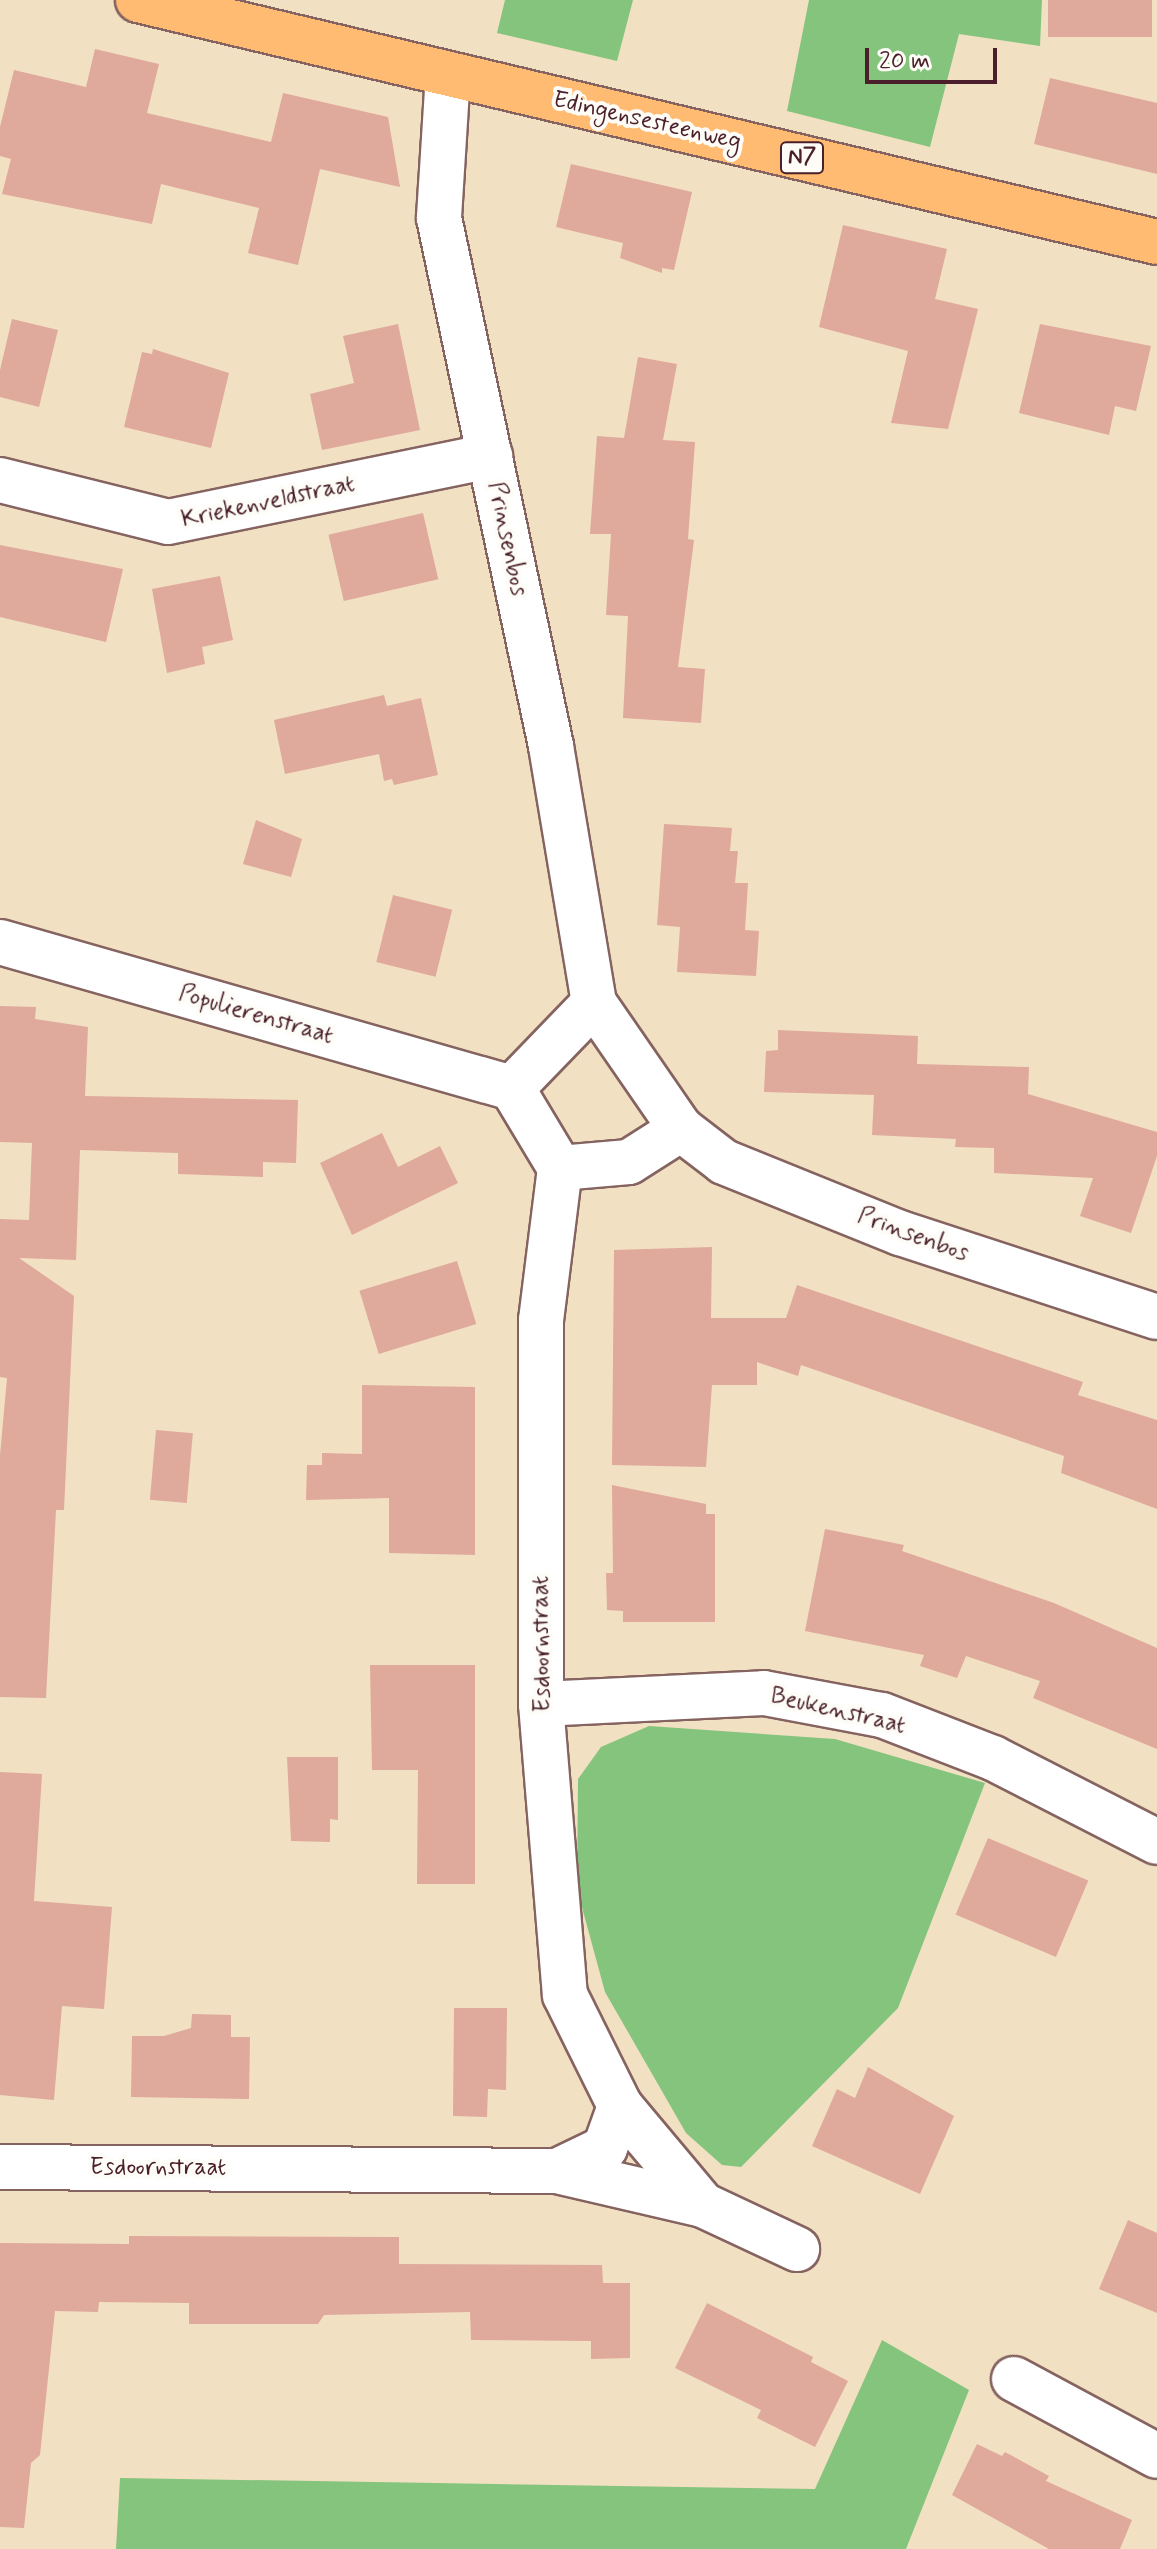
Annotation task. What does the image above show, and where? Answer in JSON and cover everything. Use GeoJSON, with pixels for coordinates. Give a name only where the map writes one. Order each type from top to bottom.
{"type":"FeatureCollection","features":[{"type":"Feature","properties":{"kind":"main road","name":"Edingensesteenweg"},"geometry":{"type":"LineString","coordinates":[[138,0],[1157,242]]}},
{"type":"Feature","properties":{"kind":"street","name":"Prinsenbos"},"geometry":{"type":"LineString","coordinates":[[448,74],[439,218],[551,746],[594,1003],[681,1129],[724,1162],[900,1233],[1157,1317]]}},
{"type":"Feature","properties":{"kind":"street","name":"Kriekenveldstraat"},"geometry":{"type":"LineString","coordinates":[[0,480],[168,522],[490,456]]}},
{"type":"Feature","properties":{"kind":"street","name":"Populierenstraat"},"geometry":{"type":"LineString","coordinates":[[0,942],[512,1088]]}},
{"type":"Feature","properties":{"kind":"street"},"geometry":{"type":"LineString","coordinates":[[594,1003],[512,1088],[560,1168],[629,1162],[681,1129]]}},
{"type":"Feature","properties":{"kind":"street","name":"Esdoornstraat"},"geometry":{"type":"LineString","coordinates":[[560,1168],[541,1320],[541,1704],[565,1995],[620,2106],[703,2205]]}},
{"type":"Feature","properties":{"kind":"street","name":"Beukenstraat"},"geometry":{"type":"LineString","coordinates":[[541,1704],[764,1693],[882,1715],[993,1758],[1157,1842]]}},
{"type":"Feature","properties":{"kind":"street","name":"Esdoornstraat"},"geometry":{"type":"LineString","coordinates":[[557,2171],[605,2148],[620,2106]]}},
{"type":"Feature","properties":{"kind":"street","name":"Esdoornstraat"},"geometry":{"type":"LineString","coordinates":[[0,2167],[557,2171],[703,2205],[797,2249]]}},
{"type":"Feature","properties":{"kind":"street"},"geometry":{"type":"LineString","coordinates":[[1014,2379],[1157,2456]]}},
{"type":"Feature","properties":{"kind":"green space"},"geometry":{"type":"Polygon","coordinates":[[[505,0],[633,0],[617,61],[497,33],[505,0]]]}},
{"type":"Feature","properties":{"kind":"green space"},"geometry":{"type":"Polygon","coordinates":[[[809,0],[1042,0],[1040,46],[959,34],[930,147],[787,111],[809,0]]]}},
{"type":"Feature","properties":{"kind":"green space"},"geometry":{"type":"Polygon","coordinates":[[[649,1726],[835,1739],[985,1783],[898,2008],[741,2167],[722,2165],[686,2133],[605,1992],[577,1889],[578,1779],[601,1747],[649,1726]]]}},
{"type":"Feature","properties":{"kind":"green space"},"geometry":{"type":"Polygon","coordinates":[[[882,2340],[969,2390],[906,2549],[116,2549],[120,2478],[815,2489],[882,2340]]]}},
{"type":"Feature","properties":{"kind":"building"},"geometry":{"type":"Polygon","coordinates":[[[1048,0],[1152,0],[1152,37],[1048,37],[1048,0]]]}},
{"type":"Feature","properties":{"kind":"building"},"geometry":{"type":"Polygon","coordinates":[[[95,49],[159,64],[147,113],[271,142],[283,93],[388,117],[400,187],[320,169],[298,265],[248,253],[259,208],[161,184],[152,224],[2,194],[11,159],[0,156],[0,127],[14,70],[86,87],[95,49]]]}},
{"type":"Feature","properties":{"kind":"building"},"geometry":{"type":"Polygon","coordinates":[[[1050,78],[1157,103],[1157,174],[1034,144],[1050,78]]]}},
{"type":"Feature","properties":{"kind":"building"},"geometry":{"type":"Polygon","coordinates":[[[571,164],[692,192],[674,270],[662,268],[662,273],[620,258],[623,243],[556,227],[571,164]]]}},
{"type":"Feature","properties":{"kind":"building"},"geometry":{"type":"Polygon","coordinates":[[[843,225],[947,249],[935,299],[978,309],[948,429],[891,423],[908,351],[819,327],[843,225]]]}},
{"type":"Feature","properties":{"kind":"building"},"geometry":{"type":"Polygon","coordinates":[[[12,319],[58,330],[39,407],[0,397],[0,370],[12,319]]]}},
{"type":"Feature","properties":{"kind":"building"},"geometry":{"type":"Polygon","coordinates":[[[398,324],[420,430],[322,450],[310,394],[354,383],[343,336],[398,324]]]}},
{"type":"Feature","properties":{"kind":"building"},"geometry":{"type":"Polygon","coordinates":[[[1040,324],[1151,346],[1136,411],[1115,406],[1109,435],[1019,413],[1040,324]]]}},
{"type":"Feature","properties":{"kind":"building"},"geometry":{"type":"Polygon","coordinates":[[[153,349],[229,373],[211,448],[124,427],[142,352],[152,354],[153,349]]]}},
{"type":"Feature","properties":{"kind":"building"},"geometry":{"type":"Polygon","coordinates":[[[638,357],[677,364],[663,440],[695,442],[688,539],[694,540],[678,667],[705,669],[701,723],[623,718],[628,616],[606,615],[611,534],[590,534],[597,436],[624,438],[638,357]]]}},
{"type":"Feature","properties":{"kind":"building"},"geometry":{"type":"Polygon","coordinates":[[[423,513],[438,579],[344,601],[328,535],[423,513]]]}},
{"type":"Feature","properties":{"kind":"building"},"geometry":{"type":"Polygon","coordinates":[[[0,545],[123,569],[106,642],[0,617],[0,545]]]}},
{"type":"Feature","properties":{"kind":"building"},"geometry":{"type":"Polygon","coordinates":[[[220,576],[233,640],[202,647],[205,664],[167,673],[152,589],[220,576]]]}},
{"type":"Feature","properties":{"kind":"building"},"geometry":{"type":"Polygon","coordinates":[[[384,695],[387,706],[421,698],[438,775],[394,785],[392,779],[384,781],[379,754],[285,774],[274,720],[384,695]]]}},
{"type":"Feature","properties":{"kind":"building"},"geometry":{"type":"Polygon","coordinates":[[[256,820],[302,839],[291,877],[243,864],[256,820]]]}},
{"type":"Feature","properties":{"kind":"building"},"geometry":{"type":"Polygon","coordinates":[[[664,824],[732,828],[730,851],[738,851],[735,883],[748,883],[745,930],[759,931],[756,976],[677,972],[680,927],[657,925],[664,824]]]}},
{"type":"Feature","properties":{"kind":"building"},"geometry":{"type":"Polygon","coordinates":[[[393,895],[452,910],[435,977],[376,962],[393,895]]]}},
{"type":"Feature","properties":{"kind":"building"},"geometry":{"type":"Polygon","coordinates":[[[0,1006],[36,1007],[35,1019],[88,1027],[85,1096],[298,1100],[296,1163],[263,1162],[263,1177],[178,1174],[178,1153],[80,1150],[76,1260],[19,1258],[74,1296],[64,1510],[56,1510],[46,1698],[0,1697],[0,1455],[7,1378],[0,1377],[0,1219],[29,1220],[32,1143],[0,1142],[0,1006]]]}},
{"type":"Feature","properties":{"kind":"building"},"geometry":{"type":"Polygon","coordinates":[[[778,1030],[918,1036],[917,1064],[1029,1067],[1028,1094],[1157,1132],[1157,1156],[1131,1233],[1080,1216],[1093,1178],[994,1173],[994,1148],[955,1147],[956,1139],[872,1135],[874,1095],[764,1092],[766,1051],[778,1050],[778,1030]]]}},
{"type":"Feature","properties":{"kind":"building"},"geometry":{"type":"Polygon","coordinates":[[[382,1133],[398,1167],[440,1146],[458,1183],[352,1235],[320,1163],[382,1133]]]}},
{"type":"Feature","properties":{"kind":"building"},"geometry":{"type":"Polygon","coordinates":[[[712,1247],[711,1318],[786,1318],[797,1285],[1083,1382],[1078,1395],[1157,1420],[1157,1509],[1061,1473],[1064,1456],[801,1365],[798,1376],[757,1362],[757,1385],[712,1385],[706,1467],[612,1465],[614,1250],[712,1247]]]}},
{"type":"Feature","properties":{"kind":"building"},"geometry":{"type":"Polygon","coordinates":[[[457,1261],[476,1324],[379,1354],[359,1291],[457,1261]]]}},
{"type":"Feature","properties":{"kind":"building"},"geometry":{"type":"Polygon","coordinates":[[[362,1385],[475,1387],[475,1555],[389,1553],[389,1498],[306,1500],[307,1465],[322,1465],[322,1453],[362,1454],[362,1385]]]}},
{"type":"Feature","properties":{"kind":"building"},"geometry":{"type":"Polygon","coordinates":[[[156,1430],[193,1433],[187,1503],[150,1500],[156,1430]]]}},
{"type":"Feature","properties":{"kind":"building"},"geometry":{"type":"Polygon","coordinates":[[[612,1485],[706,1504],[706,1514],[715,1514],[715,1622],[623,1622],[623,1611],[607,1610],[606,1573],[613,1573],[612,1485]]]}},
{"type":"Feature","properties":{"kind":"building"},"geometry":{"type":"Polygon","coordinates":[[[825,1529],[904,1545],[902,1551],[1054,1603],[1157,1648],[1157,1749],[1033,1698],[1040,1681],[966,1656],[957,1678],[920,1666],[924,1655],[805,1631],[825,1529]]]}},
{"type":"Feature","properties":{"kind":"building"},"geometry":{"type":"Polygon","coordinates":[[[370,1665],[475,1665],[475,1884],[417,1884],[418,1770],[372,1770],[370,1665]]]}},
{"type":"Feature","properties":{"kind":"building"},"geometry":{"type":"Polygon","coordinates":[[[287,1757],[338,1757],[338,1820],[330,1819],[330,1842],[291,1841],[287,1757]]]}},
{"type":"Feature","properties":{"kind":"building"},"geometry":{"type":"Polygon","coordinates":[[[0,1772],[42,1774],[34,1901],[112,1907],[104,2009],[62,2006],[54,2100],[0,2095],[0,1772]]]}},
{"type":"Feature","properties":{"kind":"building"},"geometry":{"type":"Polygon","coordinates":[[[988,1838],[1088,1881],[1056,1957],[956,1914],[988,1838]]]}},
{"type":"Feature","properties":{"kind":"building"},"geometry":{"type":"Polygon","coordinates":[[[454,2008],[507,2008],[506,2090],[488,2089],[487,2117],[453,2116],[454,2008]]]}},
{"type":"Feature","properties":{"kind":"building"},"geometry":{"type":"Polygon","coordinates":[[[192,2014],[231,2015],[231,2037],[250,2037],[249,2099],[131,2097],[132,2036],[164,2036],[191,2028],[192,2014]]]}},
{"type":"Feature","properties":{"kind":"building"},"geometry":{"type":"Polygon","coordinates":[[[868,2067],[954,2116],[920,2194],[812,2146],[837,2089],[855,2098],[868,2067]]]}},
{"type":"Feature","properties":{"kind":"building"},"geometry":{"type":"Polygon","coordinates":[[[1128,2220],[1157,2233],[1157,2313],[1099,2289],[1128,2220]]]}},
{"type":"Feature","properties":{"kind":"building"},"geometry":{"type":"Polygon","coordinates":[[[129,2236],[399,2237],[399,2264],[602,2265],[603,2283],[630,2283],[630,2358],[591,2359],[591,2341],[471,2340],[470,2312],[324,2315],[318,2324],[189,2324],[189,2303],[99,2302],[98,2312],[55,2311],[40,2455],[31,2463],[24,2528],[0,2527],[0,2243],[129,2244],[129,2236]]]}},
{"type":"Feature","properties":{"kind":"building"},"geometry":{"type":"Polygon","coordinates":[[[707,2303],[813,2357],[811,2362],[848,2381],[815,2447],[757,2418],[761,2410],[675,2368],[707,2303]]]}},
{"type":"Feature","properties":{"kind":"building"},"geometry":{"type":"Polygon","coordinates":[[[977,2444],[1002,2456],[1005,2452],[1049,2476],[1046,2481],[1132,2520],[1120,2549],[1049,2549],[952,2495],[977,2444]]]}}]}
